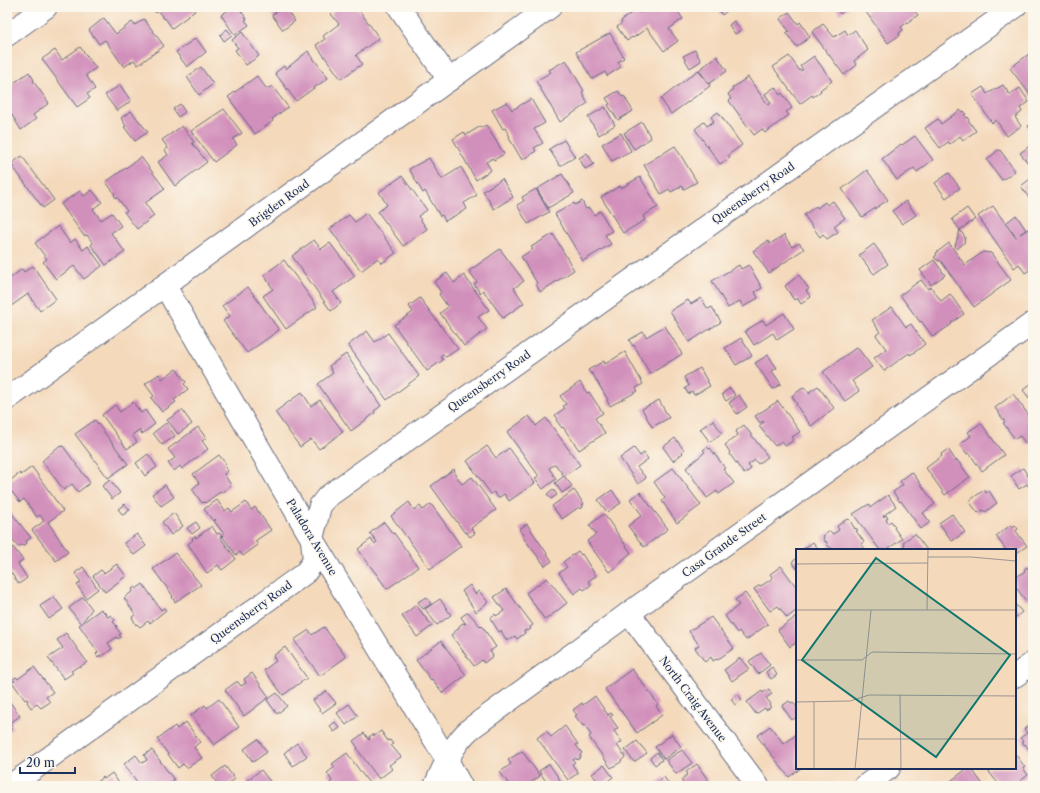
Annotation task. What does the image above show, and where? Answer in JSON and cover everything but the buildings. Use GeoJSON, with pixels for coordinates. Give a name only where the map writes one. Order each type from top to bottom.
{"type":"FeatureCollection","features":[{"type":"Feature","properties":{"kind":"street"},"geometry":{"type":"LineString","coordinates":[[7,35],[46,7]]}},
{"type":"Feature","properties":{"kind":"street"},"geometry":{"type":"LineString","coordinates":[[399,7],[449,80]]}},
{"type":"Feature","properties":{"kind":"street","name":"Brigden Road"},"geometry":{"type":"LineString","coordinates":[[7,399],[550,7]]}},
{"type":"Feature","properties":{"kind":"street","name":"Queensberry Road"},"geometry":{"type":"LineString","coordinates":[[10,786],[305,573],[314,561],[312,539],[320,506],[327,497],[1015,7]]}},
{"type":"Feature","properties":{"kind":"street","name":"Paladora Avenue"},"geometry":{"type":"LineString","coordinates":[[165,286],[312,539],[447,760],[461,786]]}},
{"type":"Feature","properties":{"kind":"street","name":"Casa Grande Street"},"geometry":{"type":"LineString","coordinates":[[435,786],[447,760],[463,736],[470,729],[1033,323]]}},
{"type":"Feature","properties":{"kind":"street","name":"North Craig Avenue"},"geometry":{"type":"LineString","coordinates":[[629,613],[758,786]]}},
{"type":"Feature","properties":{"kind":"street"},"geometry":{"type":"LineString","coordinates":[[1016,675],[1033,663]]}},
{"type":"Feature","properties":{"kind":"street"},"geometry":{"type":"LineString","coordinates":[[865,786],[889,769]]}}]}
